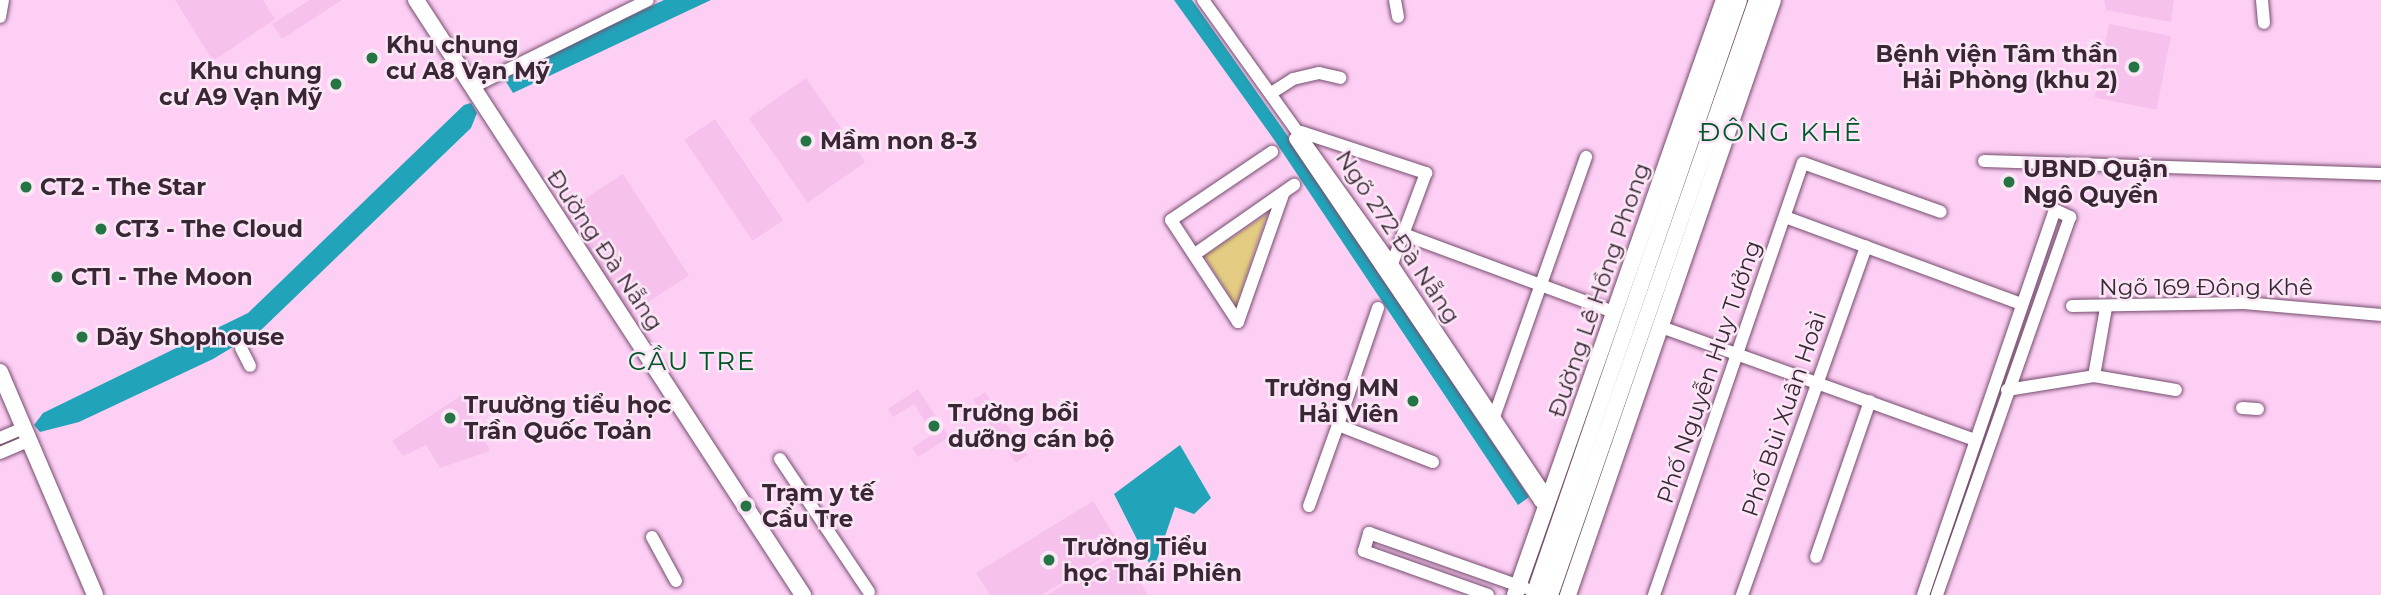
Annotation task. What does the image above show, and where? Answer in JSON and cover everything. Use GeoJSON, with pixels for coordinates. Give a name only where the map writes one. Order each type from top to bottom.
{"type":"FeatureCollection","features":[{"type":"Feature","properties":{"kind":"main road","name":"Đường Đà Nẵng"},"geometry":{"type":"LineString","coordinates":[[416,0],[803,595]]}},
{"type":"Feature","properties":{"kind":"main road","name":"Đường Lê Hồng Phong"},"geometry":{"type":"LineString","coordinates":[[1516,590],[1543,504],[1616,313],[1724,0]]}},
{"type":"Feature","properties":{"kind":"main road","name":"Đường Lê Hồng Phong"},"geometry":{"type":"LineString","coordinates":[[1541,594],[1739,0]]}},
{"type":"Feature","properties":{"kind":"main road"},"geometry":{"type":"LineString","coordinates":[[1541,594],[1757,0]]}},
{"type":"Feature","properties":{"kind":"main road"},"geometry":{"type":"LineString","coordinates":[[1568,595],[1773,0]]}},
{"type":"Feature","properties":{"kind":"main road"},"geometry":{"type":"LineString","coordinates":[[0,372],[94,595]]}},
{"type":"Feature","properties":{"kind":"street"},"geometry":{"type":"LineString","coordinates":[[0,17],[3,0]]}},
{"type":"Feature","properties":{"kind":"street"},"geometry":{"type":"LineString","coordinates":[[473,88],[648,0]]}},
{"type":"Feature","properties":{"kind":"street","name":"Ngõ 272 Đà Nẵng"},"geometry":{"type":"LineString","coordinates":[[1203,0],[1301,132],[1392,264],[1541,487],[1543,504]]}},
{"type":"Feature","properties":{"kind":"street"},"geometry":{"type":"LineString","coordinates":[[1395,0],[1398,17]]}},
{"type":"Feature","properties":{"kind":"street"},"geometry":{"type":"LineString","coordinates":[[2263,0],[2264,23]]}},
{"type":"Feature","properties":{"kind":"street"},"geometry":{"type":"LineString","coordinates":[[1340,78],[1319,73],[1267,89],[1543,504]]}},
{"type":"Feature","properties":{"kind":"street"},"geometry":{"type":"LineString","coordinates":[[1301,132],[1426,173],[1392,264]]}},
{"type":"Feature","properties":{"kind":"street"},"geometry":{"type":"LineString","coordinates":[[1272,152],[1171,220],[1238,321],[1283,194]]}},
{"type":"Feature","properties":{"kind":"street"},"geometry":{"type":"LineString","coordinates":[[1494,417],[1586,157]]}},
{"type":"Feature","properties":{"kind":"street"},"geometry":{"type":"LineString","coordinates":[[1984,161],[2381,174]]}},
{"type":"Feature","properties":{"kind":"street","name":"Phố Nguyễn Huy Tưởng"},"geometry":{"type":"LineString","coordinates":[[1654,595],[1803,163],[1941,212]]}},
{"type":"Feature","properties":{"kind":"street"},"geometry":{"type":"LineString","coordinates":[[1195,254],[1294,185]]}},
{"type":"Feature","properties":{"kind":"street"},"geometry":{"type":"LineString","coordinates":[[1923,595],[2055,210],[2070,217],[1937,595]]}},
{"type":"Feature","properties":{"kind":"street"},"geometry":{"type":"LineString","coordinates":[[1785,217],[2022,303]]}},
{"type":"Feature","properties":{"kind":"street"},"geometry":{"type":"LineString","coordinates":[[1403,234],[1616,313]]}},
{"type":"Feature","properties":{"kind":"street","name":"Phố Bùi Xuân Hoài"},"geometry":{"type":"LineString","coordinates":[[1743,595],[1866,246]]}},
{"type":"Feature","properties":{"kind":"street"},"geometry":{"type":"LineString","coordinates":[[2035,268],[2049,274]]}},
{"type":"Feature","properties":{"kind":"street","name":"Ngõ 169 Đông Khê"},"geometry":{"type":"LineString","coordinates":[[2072,306],[2244,303],[2381,315]]}},
{"type":"Feature","properties":{"kind":"street"},"geometry":{"type":"LineString","coordinates":[[2094,376],[2106,307]]}},
{"type":"Feature","properties":{"kind":"street"},"geometry":{"type":"LineString","coordinates":[[1309,506],[1378,308]]}},
{"type":"Feature","properties":{"kind":"street"},"geometry":{"type":"LineString","coordinates":[[1661,327],[1975,440]]}},
{"type":"Feature","properties":{"kind":"street"},"geometry":{"type":"LineString","coordinates":[[241,348],[250,366]]}},
{"type":"Feature","properties":{"kind":"street"},"geometry":{"type":"LineString","coordinates":[[2007,390],[2094,376],[2176,390]]}},
{"type":"Feature","properties":{"kind":"street"},"geometry":{"type":"LineString","coordinates":[[1816,557],[1870,401]]}},
{"type":"Feature","properties":{"kind":"street"},"geometry":{"type":"LineString","coordinates":[[2242,408],[2258,409]]}},
{"type":"Feature","properties":{"kind":"street"},"geometry":{"type":"LineString","coordinates":[[1338,425],[1433,462]]}},
{"type":"Feature","properties":{"kind":"street"},"geometry":{"type":"LineString","coordinates":[[0,438],[26,435]]}},
{"type":"Feature","properties":{"kind":"street"},"geometry":{"type":"LineString","coordinates":[[0,453],[26,435]]}},
{"type":"Feature","properties":{"kind":"street"},"geometry":{"type":"LineString","coordinates":[[780,459],[869,592]]}},
{"type":"Feature","properties":{"kind":"street"},"geometry":{"type":"LineString","coordinates":[[1488,595],[1364,551],[1369,533],[1516,590],[1541,594]]}},
{"type":"Feature","properties":{"kind":"street"},"geometry":{"type":"LineString","coordinates":[[652,537],[676,581]]}},
{"type":"Feature","properties":{"kind":"shaded area"},"geometry":{"type":"Polygon","coordinates":[[[175,0],[263,0],[275,19],[213,61],[175,0]]]}},
{"type":"Feature","properties":{"kind":"shaded area"},"geometry":{"type":"Polygon","coordinates":[[[310,0],[342,0],[282,39],[272,24],[310,0]]]}},
{"type":"Feature","properties":{"kind":"shaded area"},"geometry":{"type":"Polygon","coordinates":[[[2104,0],[2174,0],[2171,22],[2106,10],[2104,0]]]}},
{"type":"Feature","properties":{"kind":"shaded area","name":"Bệnh viện Tâm thần Hải Phòng (khu 2)"},"geometry":{"type":"Polygon","coordinates":[[[2109,24],[2171,36],[2157,110],[2095,98],[2109,24]]]}},
{"type":"Feature","properties":{"kind":"shaded area","name":"Mầm non 8-3"},"geometry":{"type":"Polygon","coordinates":[[[806,78],[865,162],[808,203],[749,118],[806,78]]]}},
{"type":"Feature","properties":{"kind":"shaded area"},"geometry":{"type":"Polygon","coordinates":[[[715,119],[783,220],[753,241],[684,140],[715,119]]]}},
{"type":"Feature","properties":{"kind":"shaded area"},"geometry":{"type":"Polygon","coordinates":[[[623,174],[689,275],[629,314],[563,213],[623,174]]]}},
{"type":"Feature","properties":{"kind":"shaded area"},"geometry":{"type":"Polygon","coordinates":[[[1267,214],[1236,306],[1204,256],[1267,214]]]}},
{"type":"Feature","properties":{"kind":"shaded area","name":"Trường bồi dưỡng cán bộ"},"geometry":{"type":"Polygon","coordinates":[[[918,389],[949,437],[918,457],[912,448],[933,434],[914,404],[893,417],[888,409],[918,389]]]}},
{"type":"Feature","properties":{"kind":"shaded area"},"geometry":{"type":"Polygon","coordinates":[[[985,392],[1027,455],[1016,463],[973,400],[985,392]]]}},
{"type":"Feature","properties":{"kind":"shaded area","name":"Truường tiểu học Trần Quốc Toản"},"geometry":{"type":"Polygon","coordinates":[[[462,395],[490,451],[440,468],[426,445],[403,456],[392,441],[462,395]]]}},
{"type":"Feature","properties":{"kind":"shaded area","name":"Trường Tiểu học Thái Phiên"},"geometry":{"type":"Polygon","coordinates":[[[1093,501],[1121,546],[1042,595],[990,595],[976,573],[1093,501]]]}},
{"type":"Feature","properties":{"kind":"shaded area"},"geometry":{"type":"Polygon","coordinates":[[[1121,550],[1148,595],[1047,595],[1121,550]]]}},
{"type":"Feature","properties":{"kind":"water"},"geometry":{"type":"Polygon","coordinates":[[[664,0],[711,0],[513,93],[503,77],[664,0]]]}},
{"type":"Feature","properties":{"kind":"water"},"geometry":{"type":"Polygon","coordinates":[[[1174,0],[1192,0],[1287,135],[1529,497],[1518,505],[1275,141],[1174,0]]]}},
{"type":"Feature","properties":{"kind":"water"},"geometry":{"type":"Polygon","coordinates":[[[471,103],[477,113],[471,128],[261,330],[213,359],[79,422],[40,432],[34,425],[43,413],[248,313],[464,105],[471,103]]]}},
{"type":"Feature","properties":{"kind":"water"},"geometry":{"type":"Polygon","coordinates":[[[1180,445],[1211,498],[1194,514],[1175,507],[1153,571],[1114,494],[1180,445]]]}},
{"type":"Feature","properties":{"kind":"place","name":"Khu chung cư A8 Vạn Mỹ"},"geometry":{"type":"Point","coordinates":[372,58]}},
{"type":"Feature","properties":{"kind":"place","name":"Bệnh viện Tâm thần Hải Phòng (khu 2)"},"geometry":{"type":"Point","coordinates":[2134,67]}},
{"type":"Feature","properties":{"kind":"place","name":"Khu chung cư A9 Vạn Mỹ"},"geometry":{"type":"Point","coordinates":[336,84]}},
{"type":"Feature","properties":{"kind":"place","name":"Mầm non 8-3"},"geometry":{"type":"Point","coordinates":[806,141]}},
{"type":"Feature","properties":{"kind":"place","name":"UBND Quận Ngô Quyền"},"geometry":{"type":"Point","coordinates":[2009,182]}},
{"type":"Feature","properties":{"kind":"place","name":"CT2 - The Star"},"geometry":{"type":"Point","coordinates":[26,187]}},
{"type":"Feature","properties":{"kind":"place","name":"CT3 - The Cloud"},"geometry":{"type":"Point","coordinates":[101,229]}},
{"type":"Feature","properties":{"kind":"place","name":"CT1 - The Moon"},"geometry":{"type":"Point","coordinates":[57,277]}},
{"type":"Feature","properties":{"kind":"place","name":"Dãy Shophouse"},"geometry":{"type":"Point","coordinates":[82,337]}},
{"type":"Feature","properties":{"kind":"place","name":"Trường MN Hải Viên"},"geometry":{"type":"Point","coordinates":[1413,401]}},
{"type":"Feature","properties":{"kind":"place","name":"Truường tiểu học Trần Quốc Toản"},"geometry":{"type":"Point","coordinates":[450,418]}},
{"type":"Feature","properties":{"kind":"place","name":"Trường bồi dưỡng cán bộ"},"geometry":{"type":"Point","coordinates":[934,426]}},
{"type":"Feature","properties":{"kind":"place","name":"Trạm y tế Cầu Tre"},"geometry":{"type":"Point","coordinates":[746,506]}},
{"type":"Feature","properties":{"kind":"place","name":"Trường Tiểu học Thái Phiên"},"geometry":{"type":"Point","coordinates":[1049,560]}},
{"type":"Feature","properties":{"kind":"district","name":"ĐÔNG KHÊ"},"geometry":{"type":"Point","coordinates":[1781,133]}},
{"type":"Feature","properties":{"kind":"district","name":"CẦU TRE"},"geometry":{"type":"Point","coordinates":[692,362]}}]}
